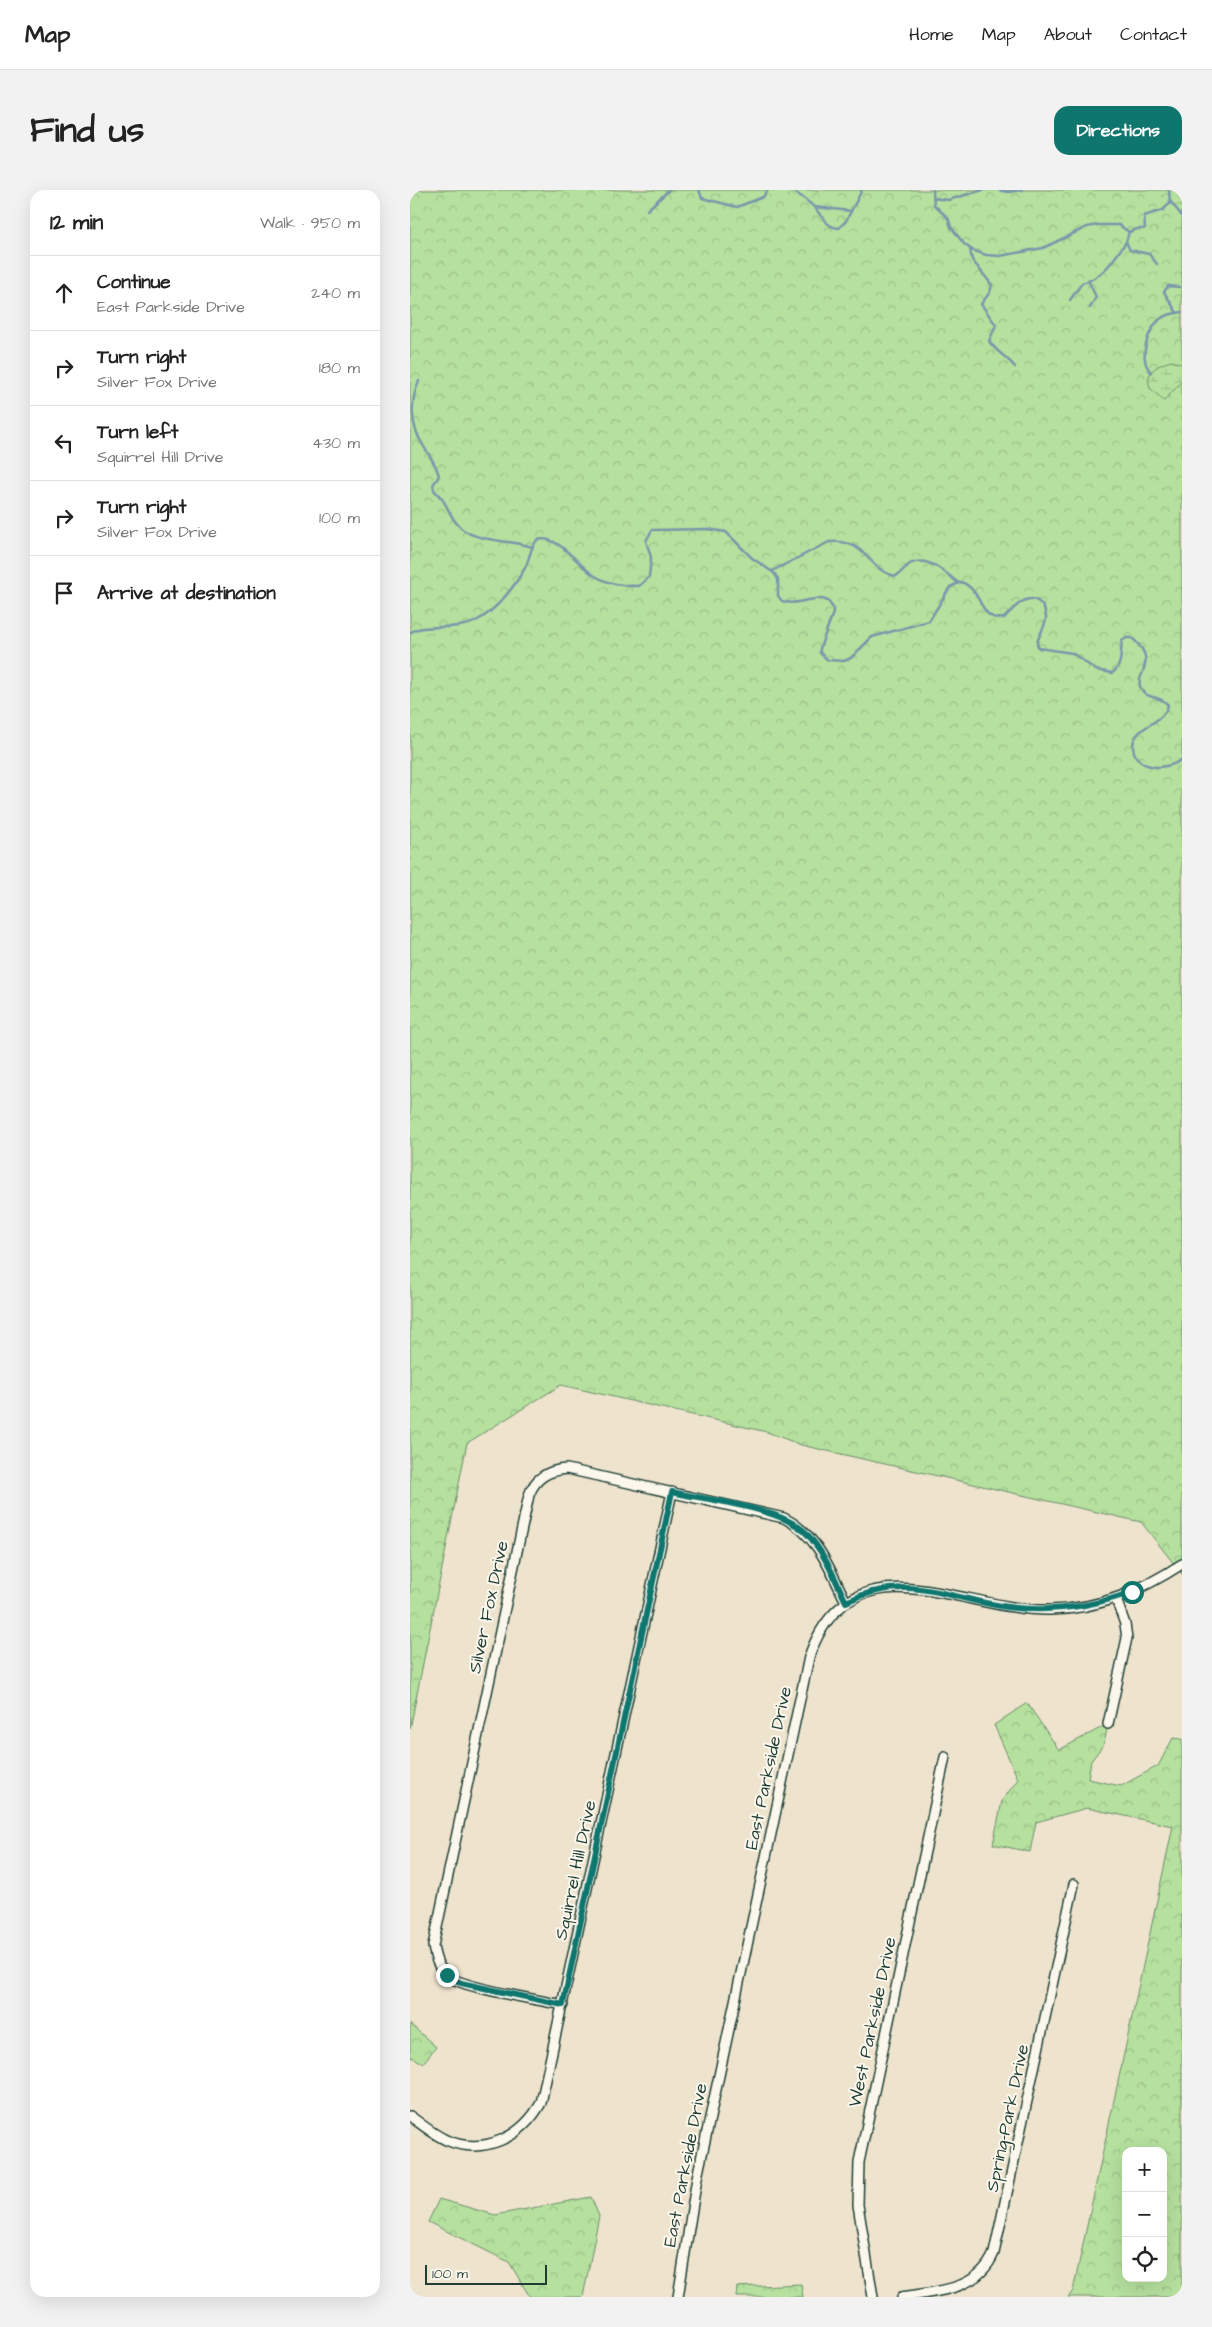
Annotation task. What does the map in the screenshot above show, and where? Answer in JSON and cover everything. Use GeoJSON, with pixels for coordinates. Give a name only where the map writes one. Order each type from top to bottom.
{"type":"FeatureCollection","features":[{"type":"Feature","properties":{"kind":"street","name":"Silver Fox Drive"},"geometry":{"type":"LineString","coordinates":[[563,2005],[455,1981],[441,1969],[434,1956],[434,1938],[528,1495],[534,1483],[548,1472],[567,1469],[775,1515],[794,1523],[806,1533],[818,1549],[846,1602]]}},
{"type":"Feature","properties":{"kind":"street","name":"Squirrel Hill Drive"},"geometry":{"type":"LineString","coordinates":[[410,2116],[441,2138],[461,2144],[488,2144],[515,2134],[531,2119],[543,2097],[672,1492]]}},
{"type":"Feature","properties":{"kind":"street","name":"East Parkside Drive"},"geometry":{"type":"LineString","coordinates":[[678,2297],[697,2178],[809,1657],[823,1625],[846,1602],[871,1591],[898,1587],[1030,1610],[1073,1608],[1116,1598],[1157,1580],[1182,1564]]}},
{"type":"Feature","properties":{"kind":"street"},"geometry":{"type":"LineString","coordinates":[[1108,1724],[1126,1638],[1125,1624],[1116,1598]]}},
{"type":"Feature","properties":{"kind":"street","name":"West Parkside Drive"},"geometry":{"type":"LineString","coordinates":[[873,2297],[858,2205],[859,2162],[946,1756]]}},
{"type":"Feature","properties":{"kind":"street","name":"Spring-Park Drive"},"geometry":{"type":"LineString","coordinates":[[902,2297],[966,2284],[983,2272],[992,2258],[1074,1884]]}},
{"type":"Feature","properties":{"kind":"green space"},"geometry":{"type":"Polygon","coordinates":[[[410,190],[1182,190],[1182,1574],[1141,1522],[801,1445],[767,1432],[561,1385],[467,1443],[410,1729],[410,190]]]}},
{"type":"Feature","properties":{"kind":"green space"},"geometry":{"type":"Polygon","coordinates":[[[1171,361],[1182,364],[1182,381],[1164,401],[1150,388],[1149,377],[1157,367],[1171,361]]]}},
{"type":"Feature","properties":{"kind":"green space"},"geometry":{"type":"Polygon","coordinates":[[[1027,1703],[1059,1750],[1108,1724],[1104,1744],[1091,1761],[1088,1779],[1121,1786],[1158,1766],[1173,1738],[1182,1739],[1182,2297],[1068,2297],[1073,2291],[1173,1826],[1087,1808],[1036,1822],[1030,1852],[993,1844],[1002,1801],[1018,1779],[994,1725],[1027,1703]]]}},
{"type":"Feature","properties":{"kind":"green space"},"geometry":{"type":"Polygon","coordinates":[[[410,2024],[436,2047],[423,2063],[410,2056],[410,2024]]]}},
{"type":"Feature","properties":{"kind":"green space"},"geometry":{"type":"Polygon","coordinates":[[[591,2197],[599,2216],[583,2297],[530,2297],[509,2262],[428,2222],[439,2199],[495,2215],[591,2197]]]}},
{"type":"Feature","properties":{"kind":"green space"},"geometry":{"type":"Polygon","coordinates":[[[801,2284],[803,2297],[736,2297],[737,2287],[801,2284]]]}},
{"type":"Feature","properties":{"kind":"waterway"},"geometry":{"type":"LineString","coordinates":[[647,210],[669,190]]}},
{"type":"Feature","properties":{"kind":"waterway"},"geometry":{"type":"LineString","coordinates":[[699,190],[702,198],[737,207],[763,197],[768,190]]}},
{"type":"Feature","properties":{"kind":"waterway"},"geometry":{"type":"LineString","coordinates":[[792,190],[812,205],[828,224],[839,228],[846,221],[862,190]]}},
{"type":"Feature","properties":{"kind":"waterway"},"geometry":{"type":"LineString","coordinates":[[933,190],[934,205],[948,218],[951,227],[964,244],[972,250],[986,255],[1000,256],[1043,248],[1087,227],[1119,225],[1129,232],[1143,229],[1145,228],[1144,216],[1163,210],[1170,203],[1169,190]]}},
{"type":"Feature","properties":{"kind":"waterway"},"geometry":{"type":"LineString","coordinates":[[933,198],[948,200],[983,190]]}},
{"type":"Feature","properties":{"kind":"waterway"},"geometry":{"type":"LineString","coordinates":[[998,190],[1009,192],[1022,190]]}},
{"type":"Feature","properties":{"kind":"waterway"},"geometry":{"type":"LineString","coordinates":[[1170,201],[1182,216]]}},
{"type":"Feature","properties":{"kind":"waterway"},"geometry":{"type":"LineString","coordinates":[[814,207],[851,211]]}},
{"type":"Feature","properties":{"kind":"waterway"},"geometry":{"type":"LineString","coordinates":[[1129,232],[1126,242],[1130,250],[1149,254],[1157,264]]}},
{"type":"Feature","properties":{"kind":"waterway"},"geometry":{"type":"LineString","coordinates":[[1070,300],[1082,283],[1096,277],[1107,267],[1126,242]]}},
{"type":"Feature","properties":{"kind":"waterway"},"geometry":{"type":"LineString","coordinates":[[970,249],[972,260],[992,285],[990,292],[981,304],[996,325],[989,341],[1015,367]]}},
{"type":"Feature","properties":{"kind":"waterway"},"geometry":{"type":"LineString","coordinates":[[1089,282],[1096,297],[1090,308]]}},
{"type":"Feature","properties":{"kind":"waterway"},"geometry":{"type":"LineString","coordinates":[[1177,313],[1164,292],[1168,286],[1180,287]]}},
{"type":"Feature","properties":{"kind":"waterway"},"geometry":{"type":"LineString","coordinates":[[1151,372],[1145,360],[1146,345],[1151,331],[1162,317],[1182,312]]}},
{"type":"Feature","properties":{"kind":"waterway"},"geometry":{"type":"LineString","coordinates":[[419,381],[413,405],[416,430],[438,471],[439,476],[433,485],[434,490],[444,502],[453,519],[465,531],[473,535],[532,547]]}},
{"type":"Feature","properties":{"kind":"waterway"},"geometry":{"type":"LineString","coordinates":[[410,633],[423,628],[459,626],[483,617],[504,598],[516,583],[525,568],[537,540],[545,539],[561,546],[600,579],[627,586],[639,586],[649,577],[651,557],[646,541],[652,530],[708,529],[726,532],[752,558],[774,573],[778,579],[778,596],[782,601],[794,603],[816,599],[828,601],[833,608],[833,613],[820,648],[820,653],[828,660],[844,661],[851,658],[872,637],[929,621],[950,587],[961,582],[974,592],[985,610],[996,618],[1004,618],[1025,600],[1030,599],[1040,603],[1043,606],[1046,618],[1037,644],[1039,648],[1072,653],[1096,670],[1112,673],[1116,670],[1120,659],[1122,641],[1126,638],[1132,638],[1145,654],[1144,667],[1140,678],[1141,689],[1147,695],[1162,700],[1168,705],[1161,717],[1138,733],[1133,745],[1134,753],[1138,760],[1144,764],[1159,767],[1168,766],[1182,759]]}},
{"type":"Feature","properties":{"kind":"waterway"},"geometry":{"type":"LineString","coordinates":[[772,571],[829,542],[842,542],[860,550],[886,573],[896,576],[910,564],[921,561],[933,564],[957,582]]}},
{"type":"Feature","properties":{"kind":"route"},"geometry":{"type":"LineString","coordinates":[[447,1975],[461,1983],[563,2005],[672,1492],[775,1515],[794,1523],[811,1538],[846,1602],[864,1593],[898,1587],[915,1588],[999,1606],[1030,1610],[1051,1610],[1093,1605],[1132,1592]]}}]}
